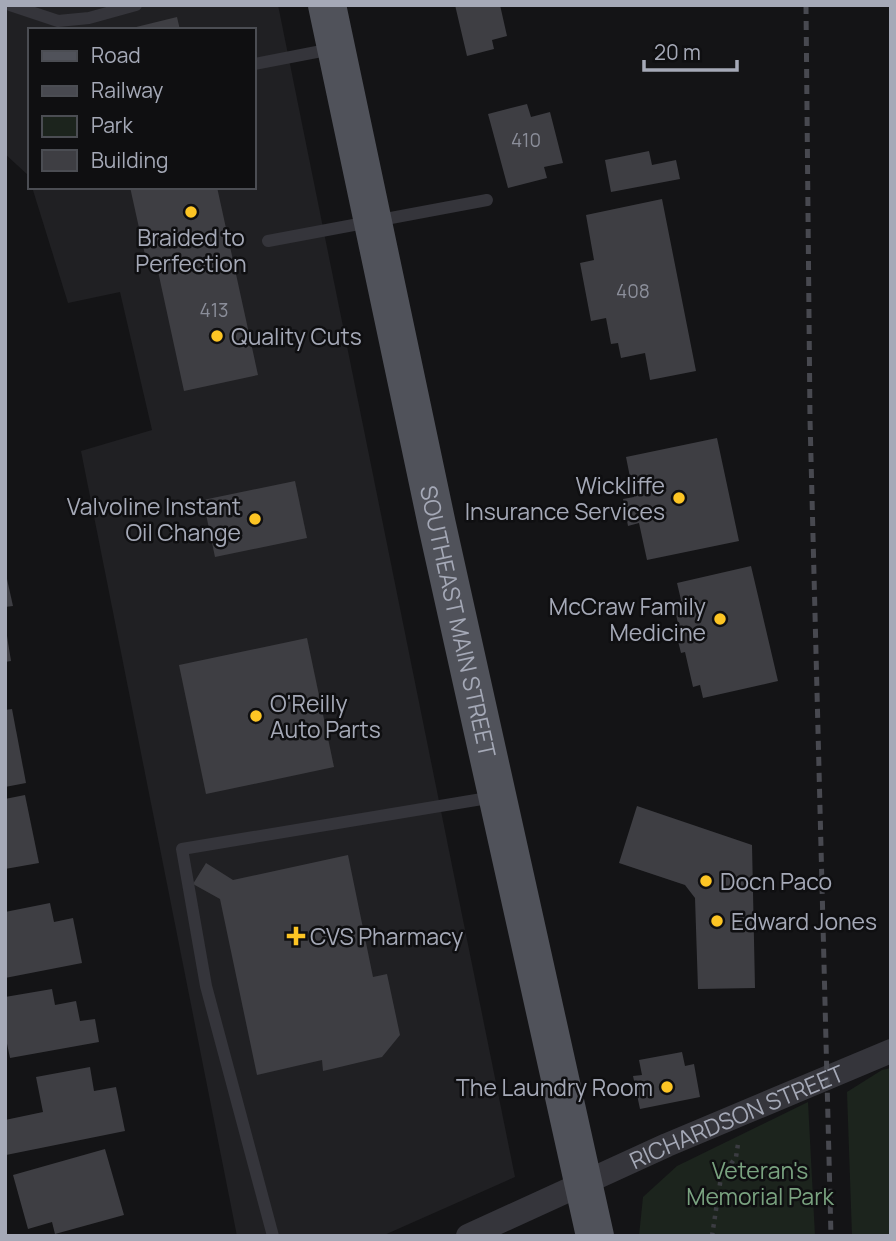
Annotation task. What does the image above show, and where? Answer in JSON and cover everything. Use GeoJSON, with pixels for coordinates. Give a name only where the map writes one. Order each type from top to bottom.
{"type":"FeatureCollection","features":[{"type":"Feature","properties":{"kind":"main road","name":"SOUTHEAST MAIN STREET"},"geometry":{"type":"LineString","coordinates":[[327,5],[595,1236]]}},
{"type":"Feature","properties":{"kind":"street","name":"RICHARDSON STREET"},"geometry":{"type":"LineString","coordinates":[[468,1236],[667,1144],[891,1051]]}},
{"type":"Feature","properties":{"kind":"lane"},"geometry":{"type":"LineString","coordinates":[[10,5],[58,20],[89,18],[136,5]]}},
{"type":"Feature","properties":{"kind":"lane"},"geometry":{"type":"LineString","coordinates":[[256,64],[336,48]]}},
{"type":"Feature","properties":{"kind":"lane"},"geometry":{"type":"LineString","coordinates":[[268,241],[487,200]]}},
{"type":"Feature","properties":{"kind":"lane"},"geometry":{"type":"LineString","coordinates":[[273,1236],[206,986],[181,849],[498,796]]}},
{"type":"Feature","properties":{"kind":"path"},"geometry":{"type":"LineString","coordinates":[[712,1236],[721,1177],[736,1157],[742,1115]]}},
{"type":"Feature","properties":{"kind":"shaded area"},"geometry":{"type":"Polygon","coordinates":[[[5,5],[278,5],[515,1177],[382,1236],[237,1236],[81,451],[152,430],[120,292],[68,303],[33,189],[256,189],[256,28],[28,28],[28,175],[5,154],[5,5]]]}},
{"type":"Feature","properties":{"kind":"green space"},"geometry":{"type":"Polygon","coordinates":[[[891,1068],[891,1236],[852,1236],[847,1092],[882,1070],[891,1068]]]}},
{"type":"Feature","properties":{"kind":"green space","name":"Veteran's Memorial Park"},"geometry":{"type":"Polygon","coordinates":[[[808,1102],[815,1236],[639,1236],[643,1197],[677,1166],[808,1102]]]}},
{"type":"Feature","properties":{"kind":"building"},"geometry":{"type":"Polygon","coordinates":[[[455,5],[500,5],[507,36],[492,40],[494,49],[467,56],[455,5]]]}},
{"type":"Feature","properties":{"kind":"building"},"geometry":{"type":"Polygon","coordinates":[[[177,17],[180,28],[132,28],[177,17]]]}},
{"type":"Feature","properties":{"kind":"building"},"geometry":{"type":"Polygon","coordinates":[[[527,104],[531,117],[550,112],[563,163],[544,167],[547,178],[508,188],[488,114],[527,104]]]}},
{"type":"Feature","properties":{"kind":"building"},"geometry":{"type":"Polygon","coordinates":[[[649,151],[652,165],[676,160],[680,179],[611,192],[605,160],[649,151]]]}},
{"type":"Feature","properties":{"kind":"building"},"geometry":{"type":"Polygon","coordinates":[[[130,189],[217,189],[258,375],[184,391],[156,262],[147,264],[130,189]]]}},
{"type":"Feature","properties":{"kind":"building"},"geometry":{"type":"Polygon","coordinates":[[[662,199],[696,371],[650,380],[645,353],[621,358],[618,343],[611,344],[606,318],[591,321],[580,263],[594,260],[586,215],[662,199]]]}},
{"type":"Feature","properties":{"kind":"building","name":"Wickliffe Insurance Services"},"geometry":{"type":"Polygon","coordinates":[[[717,438],[739,541],[647,560],[639,523],[628,526],[623,499],[634,497],[626,457],[717,438]]]}},
{"type":"Feature","properties":{"kind":"building","name":"Valvoline Instant Oil Change"},"geometry":{"type":"Polygon","coordinates":[[[295,481],[307,538],[215,557],[203,500],[295,481]]]}},
{"type":"Feature","properties":{"kind":"building","name":"McCraw Family Medicine"},"geometry":{"type":"Polygon","coordinates":[[[751,566],[778,681],[703,698],[700,685],[693,687],[685,652],[681,653],[677,637],[681,637],[673,601],[681,600],[677,583],[751,566]]]}},
{"type":"Feature","properties":{"kind":"building"},"geometry":{"type":"Polygon","coordinates":[[[5,570],[13,606],[5,607],[5,570]]]}},
{"type":"Feature","properties":{"kind":"building"},"geometry":{"type":"Polygon","coordinates":[[[7,636],[11,661],[5,662],[5,637],[7,636]]]}},
{"type":"Feature","properties":{"kind":"building","name":"O'Reilly Auto Parts"},"geometry":{"type":"Polygon","coordinates":[[[307,638],[334,767],[206,794],[179,665],[307,638]]]}},
{"type":"Feature","properties":{"kind":"building"},"geometry":{"type":"Polygon","coordinates":[[[12,709],[26,783],[5,787],[5,710],[12,709]]]}},
{"type":"Feature","properties":{"kind":"building"},"geometry":{"type":"Polygon","coordinates":[[[25,795],[39,863],[5,869],[5,799],[25,795]]]}},
{"type":"Feature","properties":{"kind":"building"},"geometry":{"type":"Polygon","coordinates":[[[637,806],[752,845],[755,988],[698,989],[695,898],[685,885],[619,863],[637,806]]]}},
{"type":"Feature","properties":{"kind":"building","name":"CVS Pharmacy"},"geometry":{"type":"Polygon","coordinates":[[[348,855],[373,977],[387,974],[400,1035],[382,1057],[323,1071],[322,1060],[257,1075],[220,899],[193,884],[206,863],[233,880],[348,855]]]}},
{"type":"Feature","properties":{"kind":"building"},"geometry":{"type":"Polygon","coordinates":[[[50,903],[54,922],[73,918],[82,963],[5,978],[5,912],[50,903]]]}},
{"type":"Feature","properties":{"kind":"building"},"geometry":{"type":"Polygon","coordinates":[[[52,989],[55,1005],[76,1001],[80,1021],[95,1019],[99,1042],[10,1058],[5,1034],[5,997],[52,989]]]}},
{"type":"Feature","properties":{"kind":"building","name":"The Laundry Room"},"geometry":{"type":"Polygon","coordinates":[[[682,1052],[685,1066],[694,1064],[700,1097],[640,1109],[633,1076],[642,1075],[639,1060],[682,1052]]]}},
{"type":"Feature","properties":{"kind":"building"},"geometry":{"type":"Polygon","coordinates":[[[90,1067],[94,1091],[116,1087],[125,1131],[6,1155],[5,1120],[43,1112],[36,1077],[90,1067]]]}},
{"type":"Feature","properties":{"kind":"building"},"geometry":{"type":"Polygon","coordinates":[[[105,1149],[124,1215],[55,1234],[52,1222],[28,1229],[13,1175],[105,1149]]]}},
{"type":"Feature","properties":{"kind":"railway"},"geometry":{"type":"LineString","coordinates":[[806,5],[810,419],[831,1236]]}},
{"type":"Feature","properties":{"kind":"place","name":"Braided to Perfection"},"geometry":{"type":"Point","coordinates":[191,212]}},
{"type":"Feature","properties":{"kind":"place","name":"Quality Cuts"},"geometry":{"type":"Point","coordinates":[217,336]}},
{"type":"Feature","properties":{"kind":"place","name":"Wickliffe Insurance Services"},"geometry":{"type":"Point","coordinates":[679,498]}},
{"type":"Feature","properties":{"kind":"place","name":"Valvoline Instant Oil Change"},"geometry":{"type":"Point","coordinates":[255,519]}},
{"type":"Feature","properties":{"kind":"place","name":"McCraw Family Medicine"},"geometry":{"type":"Point","coordinates":[720,619]}},
{"type":"Feature","properties":{"kind":"place","name":"O'Reilly Auto Parts"},"geometry":{"type":"Point","coordinates":[256,716]}},
{"type":"Feature","properties":{"kind":"place","name":"Docn Paco"},"geometry":{"type":"Point","coordinates":[706,881]}},
{"type":"Feature","properties":{"kind":"place","name":"Edward Jones"},"geometry":{"type":"Point","coordinates":[717,921]}},
{"type":"Feature","properties":{"kind":"place","name":"CVS Pharmacy"},"geometry":{"type":"Point","coordinates":[296,936]}},
{"type":"Feature","properties":{"kind":"place","name":"The Laundry Room"},"geometry":{"type":"Point","coordinates":[667,1087]}}]}
